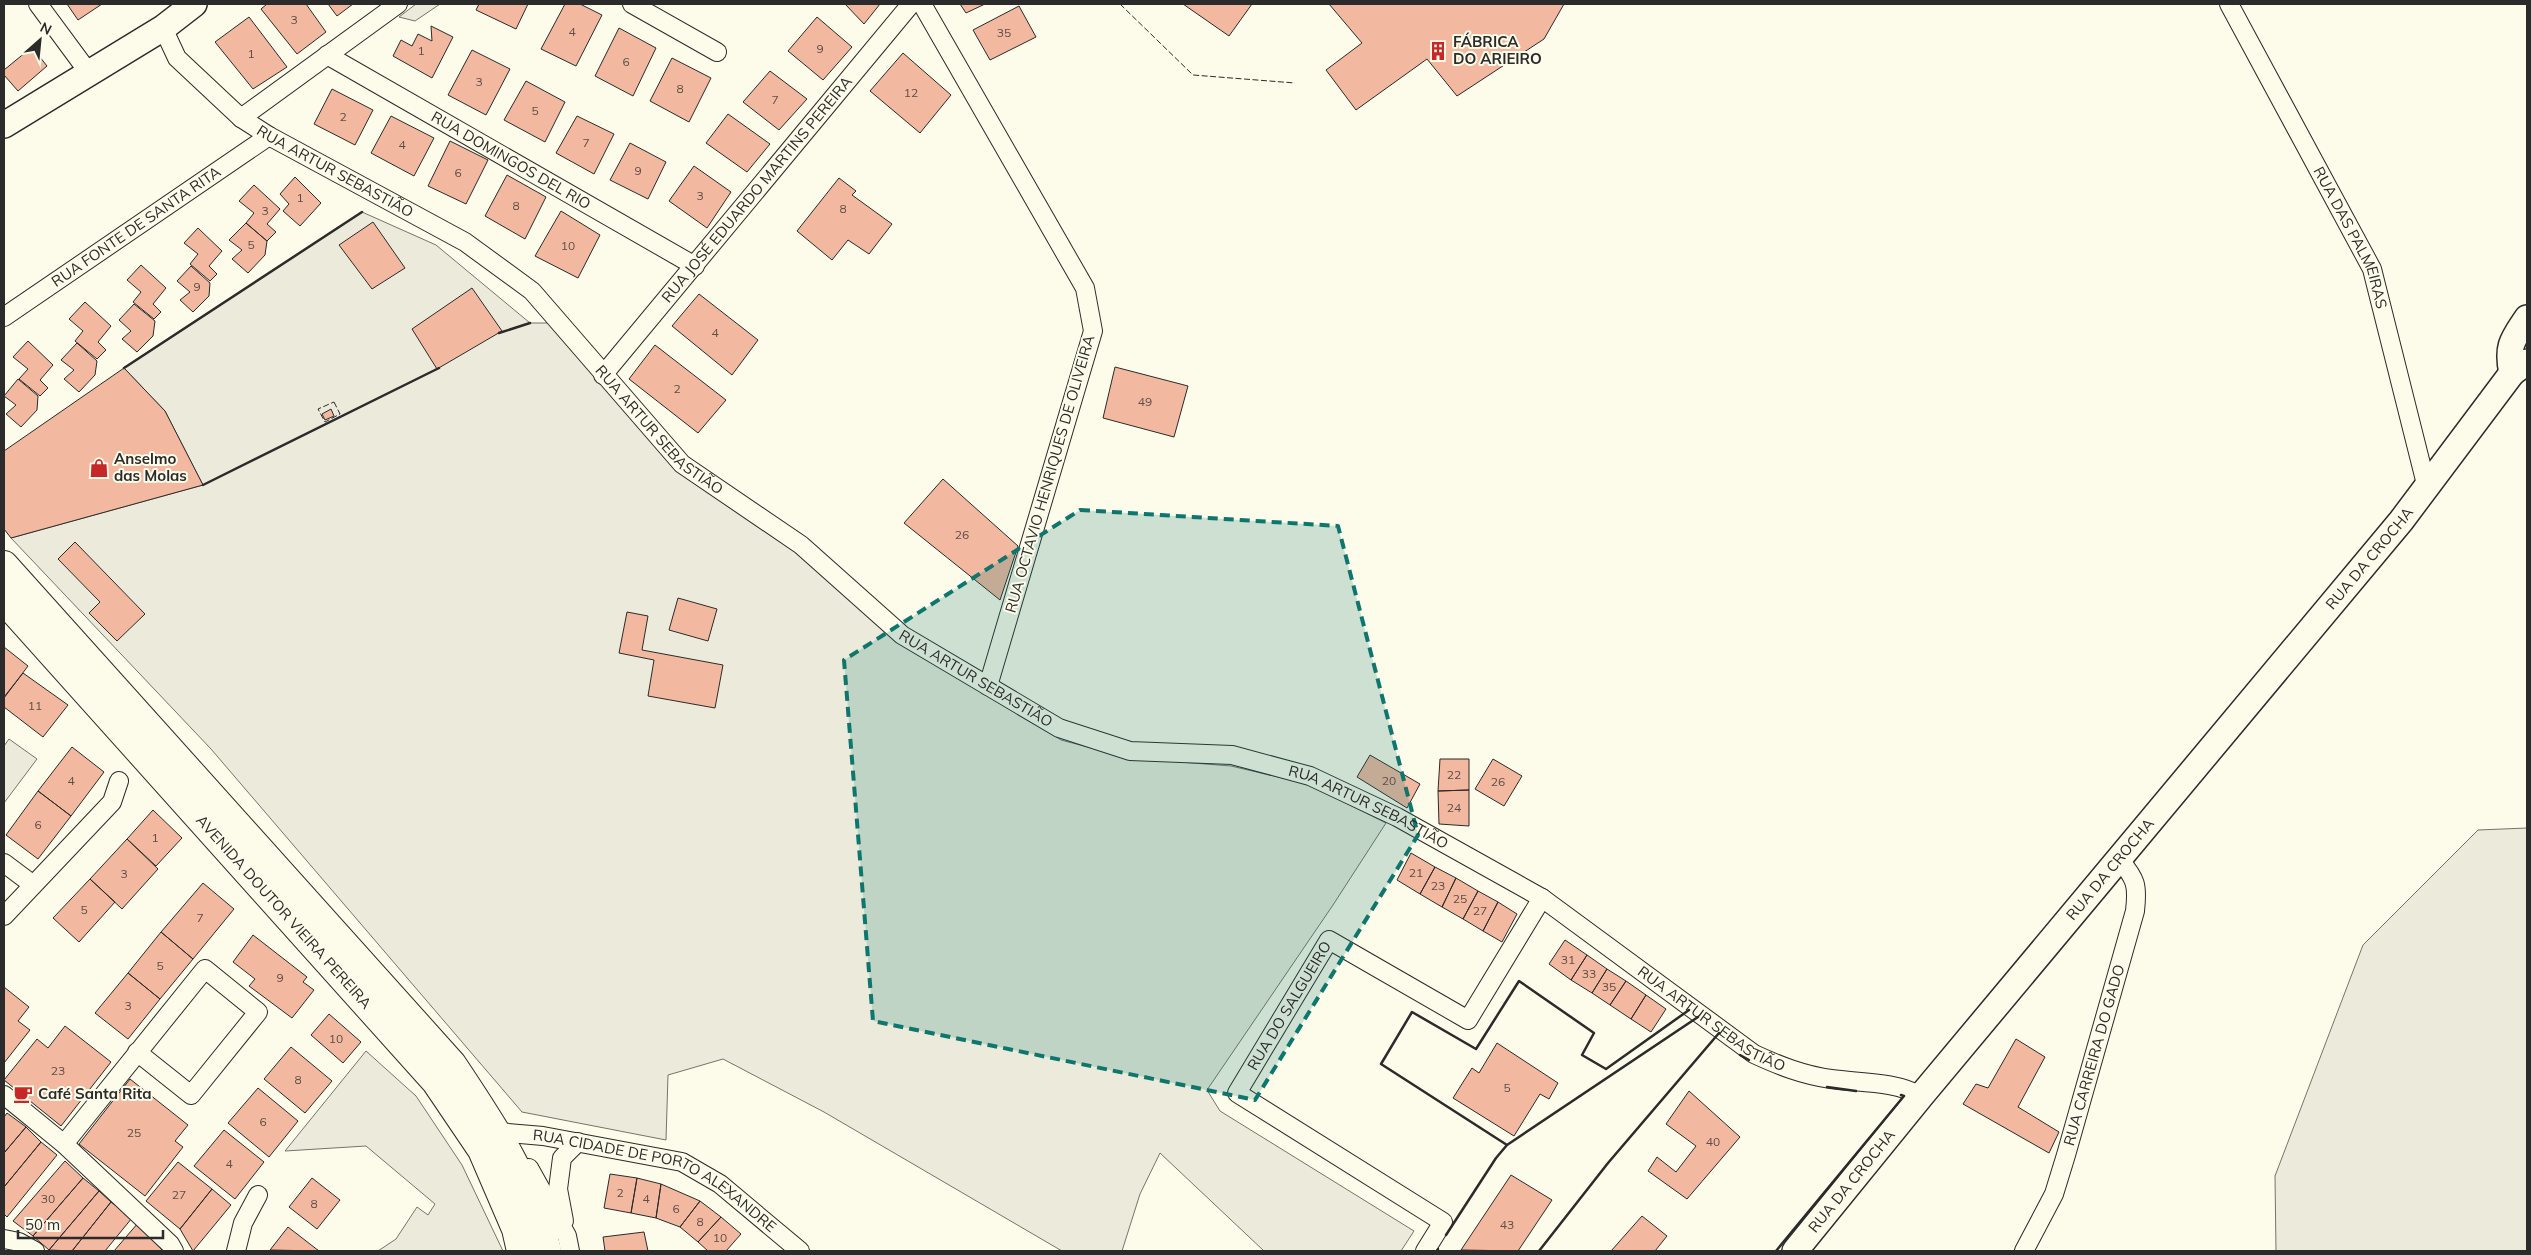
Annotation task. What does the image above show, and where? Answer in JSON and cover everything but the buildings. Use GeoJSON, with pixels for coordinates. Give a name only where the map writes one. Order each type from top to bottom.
{"type":"FeatureCollection","features":[{"type":"Feature","properties":{"kind":"main road","name":"AVENIDA DOUTOR VIEIRA PEREIRA"},"geometry":{"type":"LineString","coordinates":[[4,565],[452,1064],[497,1132],[540,1221],[561,1246]]}},
{"type":"Feature","properties":{"kind":"main road","name":"AVENIDA DOUTOR VIEIRA PEREIRA"},"geometry":{"type":"LineString","coordinates":[[4,600],[436,1082],[482,1150],[516,1229],[521,1251]]}},
{"type":"Feature","properties":{"kind":"street"},"geometry":{"type":"LineString","coordinates":[[38,4],[89,73]]}},
{"type":"Feature","properties":{"kind":"street"},"geometry":{"type":"LineString","coordinates":[[4,125],[163,28],[194,4]]}},
{"type":"Feature","properties":{"kind":"street"},"geometry":{"type":"LineString","coordinates":[[241,118],[398,4]]}},
{"type":"Feature","properties":{"kind":"street"},"geometry":{"type":"LineString","coordinates":[[632,4],[717,52]]}},
{"type":"Feature","properties":{"kind":"street","name":"RUA JOSÉ EDUARDO MARTINS PEREIRA"},"geometry":{"type":"LineString","coordinates":[[603,374],[695,266],[911,4]]}},
{"type":"Feature","properties":{"kind":"street","name":"RUA OCTAVIO HENRIQUES DE OLIVEIRA"},"geometry":{"type":"LineString","coordinates":[[922,4],[1085,288],[1093,331],[988,686]]}},
{"type":"Feature","properties":{"kind":"street","name":"RUA DAS PALMEIRAS"},"geometry":{"type":"LineString","coordinates":[[2229,4],[2372,269],[2427,488]]}},
{"type":"Feature","properties":{"kind":"street","name":"RUA ARTUR SEBASTIÃO"},"geometry":{"type":"LineString","coordinates":[[163,28],[177,58],[241,118],[269,136],[465,242],[532,291],[682,464],[801,546],[902,635],[1059,728],[1130,751],[1232,755],[1310,776],[1397,817],[1542,898],[1754,1054],[1792,1071],[1830,1079],[1908,1089],[1921,1096]]}},
{"type":"Feature","properties":{"kind":"street","name":"RUA DOMINGOS DEL RIO"},"geometry":{"type":"LineString","coordinates":[[327,56],[695,266]]}},
{"type":"Feature","properties":{"kind":"street","name":"RUA FONTE DE SANTA RITA"},"geometry":{"type":"LineString","coordinates":[[4,317],[269,136]]}},
{"type":"Feature","properties":{"kind":"street"},"geometry":{"type":"LineString","coordinates":[[2520,367],[2508,356],[2511,343],[2527,318]]}},
{"type":"Feature","properties":{"kind":"street","name":"RUA DA CROCHA"},"geometry":{"type":"LineString","coordinates":[[1795,1251],[1921,1096],[2389,536],[2520,367]]}},
{"type":"Feature","properties":{"kind":"street"},"geometry":{"type":"LineString","coordinates":[[4,916],[32,884],[112,802],[119,781]]}},
{"type":"Feature","properties":{"kind":"street","name":"RUA CARREIRA DO GADO"},"geometry":{"type":"LineString","coordinates":[[2024,1251],[2054,1194],[2135,911],[2138,889],[2132,875],[2119,859]]}},
{"type":"Feature","properties":{"kind":"street"},"geometry":{"type":"LineString","coordinates":[[4,863],[32,884]]}},
{"type":"Feature","properties":{"kind":"street","name":"RUA DO SALGUEIRO"},"geometry":{"type":"LineString","coordinates":[[1425,1251],[1443,1222],[1238,1093],[1330,940],[1468,1020],[1542,898]]}},
{"type":"Feature","properties":{"kind":"street"},"geometry":{"type":"LineString","coordinates":[[64,1144],[137,1052],[205,969],[258,1012],[191,1095],[137,1052]]}},
{"type":"Feature","properties":{"kind":"street"},"geometry":{"type":"LineString","coordinates":[[4,1095],[64,1144],[170,1244],[174,1251]]}},
{"type":"Feature","properties":{"kind":"street","name":"RUA CIDADE DE PORTO ALEXANDRE"},"geometry":{"type":"LineString","coordinates":[[497,1132],[543,1136],[682,1162],[720,1184],[800,1251]]}},
{"type":"Feature","properties":{"kind":"street"},"geometry":{"type":"LineString","coordinates":[[561,1246],[558,1189],[562,1158],[578,1142]]}},
{"type":"Feature","properties":{"kind":"street"},"geometry":{"type":"LineString","coordinates":[[236,1251],[243,1223],[258,1195]]}},
{"type":"Feature","properties":{"kind":"street"},"geometry":{"type":"LineString","coordinates":[[4,1238],[19,1242],[35,1251]]}},
{"type":"Feature","properties":{"kind":"highlighted area"},"geometry":{"type":"Polygon","coordinates":[[[1080,510],[1338,526],[1418,835],[1255,1100],[873,1021],[844,660],[1080,510]]]}},
{"type":"Feature","properties":{"kind":"shaded area"},"geometry":{"type":"Polygon","coordinates":[[[416,4],[440,4],[415,21],[399,17],[416,4]]]}},
{"type":"Feature","properties":{"kind":"shaded area"},"geometry":{"type":"Polygon","coordinates":[[[362,212],[436,245],[530,323],[550,323],[597,378],[794,551],[1005,704],[1061,740],[1130,758],[1231,766],[1308,784],[1386,823],[1333,905],[1207,1090],[1220,1111],[1414,1231],[1401,1251],[1264,1251],[1160,1153],[1140,1194],[1122,1251],[1062,1251],[824,1112],[723,1059],[668,1075],[666,1140],[522,1112],[211,749],[11,538],[203,485],[165,411],[124,368],[362,212]]]}},
{"type":"Feature","properties":{"kind":"shaded area"},"geometry":{"type":"Polygon","coordinates":[[[9,739],[37,759],[4,803],[4,746],[9,739]]]}},
{"type":"Feature","properties":{"kind":"shaded area"},"geometry":{"type":"Polygon","coordinates":[[[2527,828],[2527,1251],[2276,1251],[2275,1176],[2363,945],[2478,830],[2527,828]]]}},
{"type":"Feature","properties":{"kind":"shaded area"},"geometry":{"type":"Polygon","coordinates":[[[366,1051],[416,1096],[462,1165],[503,1251],[378,1251],[396,1239],[417,1207],[428,1215],[435,1204],[366,1146],[285,1151],[366,1051]]]}},
{"type":"Feature","properties":{"kind":"fence"},"geometry":{"type":"LineString","coordinates":[[1120,4],[1193,75],[1295,83]]}},
{"type":"Feature","properties":{"kind":"fence"},"geometry":{"type":"LineString","coordinates":[[334,402],[340,414],[325,422],[318,409],[334,402]]}},
{"type":"Feature","properties":{"kind":"wall"},"geometry":{"type":"LineString","coordinates":[[124,368],[362,212]]}},
{"type":"Feature","properties":{"kind":"wall"},"geometry":{"type":"LineString","coordinates":[[499,333],[530,323]]}},
{"type":"Feature","properties":{"kind":"wall"},"geometry":{"type":"LineString","coordinates":[[203,485],[439,368]]}},
{"type":"Feature","properties":{"kind":"wall"},"geometry":{"type":"LineString","coordinates":[[1689,1010],[1606,1069],[1582,1055],[1594,1033],[1519,981],[1476,1049],[1412,1012],[1381,1064],[1507,1145],[1698,1017]]}},
{"type":"Feature","properties":{"kind":"wall"},"geometry":{"type":"LineString","coordinates":[[1539,1251],[1608,1163],[1719,1033]]}},
{"type":"Feature","properties":{"kind":"wall"},"geometry":{"type":"LineString","coordinates":[[1740,1055],[1749,1060]]}},
{"type":"Feature","properties":{"kind":"wall"},"geometry":{"type":"LineString","coordinates":[[1827,1087],[1856,1091]]}},
{"type":"Feature","properties":{"kind":"wall"},"geometry":{"type":"LineString","coordinates":[[1776,1251],[1904,1096],[1901,1095]]}},
{"type":"Feature","properties":{"kind":"wall"},"geometry":{"type":"LineString","coordinates":[[1446,1235],[1496,1158],[1507,1145]]}},
{"type":"Feature","properties":{"kind":"place","name":"FÁBRICA DO ARIEIRO"},"geometry":{"type":"Point","coordinates":[1438,51]}},
{"type":"Feature","properties":{"kind":"place","name":"Anselmo das Molas"},"geometry":{"type":"Point","coordinates":[99,468]}},
{"type":"Feature","properties":{"kind":"place","name":"Café Santa Rita"},"geometry":{"type":"Point","coordinates":[23,1094]}}]}
